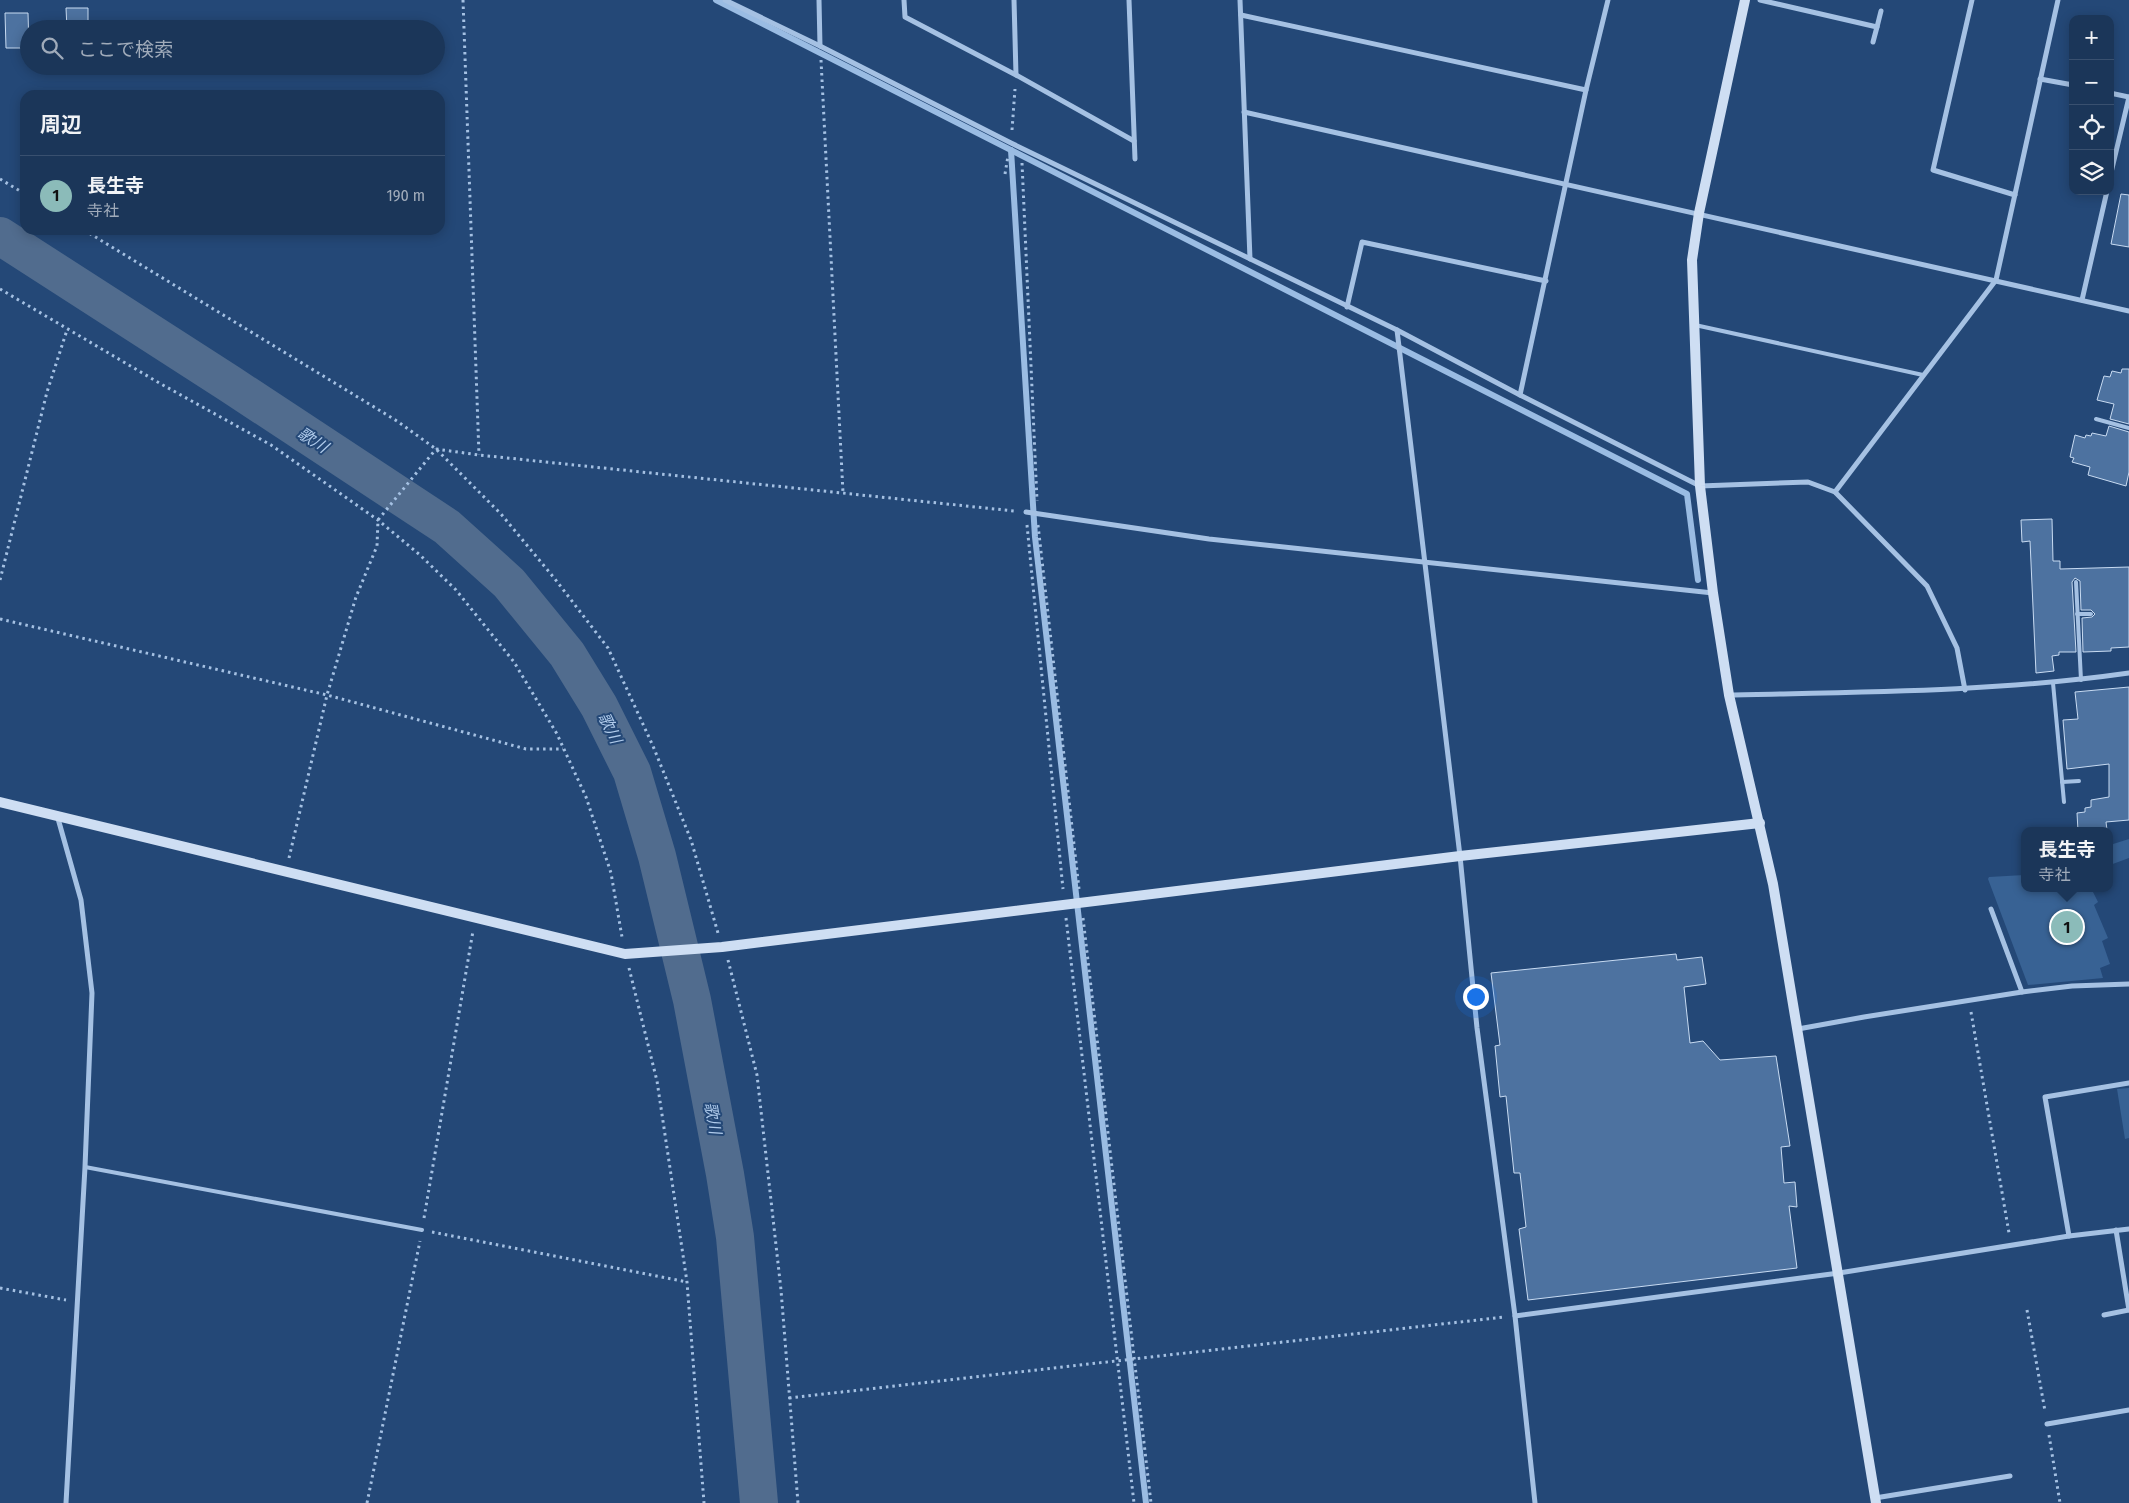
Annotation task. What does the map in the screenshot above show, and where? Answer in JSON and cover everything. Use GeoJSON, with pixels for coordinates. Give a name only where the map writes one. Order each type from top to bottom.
{"type":"FeatureCollection","features":[{"type":"Feature","properties":{"kind":"street"},"geometry":{"type":"LineString","coordinates":[[725,0],[1397,330],[1700,486],[1808,482],[1835,492],[1927,586],[1957,648],[1965,690]]}},
{"type":"Feature","properties":{"kind":"street"},"geometry":{"type":"LineString","coordinates":[[818,0],[820,46]]}},
{"type":"Feature","properties":{"kind":"street"},"geometry":{"type":"LineString","coordinates":[[904,0],[905,17],[1134,142]]}},
{"type":"Feature","properties":{"kind":"street"},"geometry":{"type":"LineString","coordinates":[[1014,0],[1016,76]]}},
{"type":"Feature","properties":{"kind":"street"},"geometry":{"type":"LineString","coordinates":[[1129,0],[1134,159]]}},
{"type":"Feature","properties":{"kind":"street"},"geometry":{"type":"LineString","coordinates":[[1240,0],[1250,259]]}},
{"type":"Feature","properties":{"kind":"street"},"geometry":{"type":"LineString","coordinates":[[1520,395],[1567,185],[1586,90],[1608,0]]}},
{"type":"Feature","properties":{"kind":"street"},"geometry":{"type":"LineString","coordinates":[[1745,0],[1699,213],[1692,260],[1700,486],[1729,695],[1773,884],[1839,1273],[1875,1501],[2010,1476]]}},
{"type":"Feature","properties":{"kind":"street"},"geometry":{"type":"LineString","coordinates":[[1760,0],[1876,27]]}},
{"type":"Feature","properties":{"kind":"street"},"geometry":{"type":"LineString","coordinates":[[1972,0],[1933,170],[2015,195]]}},
{"type":"Feature","properties":{"kind":"street"},"geometry":{"type":"LineString","coordinates":[[1835,492],[1996,280],[2058,0]]}},
{"type":"Feature","properties":{"kind":"street"},"geometry":{"type":"LineString","coordinates":[[1873,42],[1881,11]]}},
{"type":"Feature","properties":{"kind":"street"},"geometry":{"type":"LineString","coordinates":[[1241,15],[1586,90]]}},
{"type":"Feature","properties":{"kind":"street"},"geometry":{"type":"LineString","coordinates":[[2040,78],[2069,84]]}},
{"type":"Feature","properties":{"kind":"street"},"geometry":{"type":"LineString","coordinates":[[2114,94],[2129,97],[2114,160]]}},
{"type":"Feature","properties":{"kind":"street"},"geometry":{"type":"LineString","coordinates":[[1244,112],[2129,310]]}},
{"type":"Feature","properties":{"kind":"street"},"geometry":{"type":"LineString","coordinates":[[2082,300],[2106,195]]}},
{"type":"Feature","properties":{"kind":"street"},"geometry":{"type":"LineString","coordinates":[[1347,307],[1362,242],[1546,281]]}},
{"type":"Feature","properties":{"kind":"street"},"geometry":{"type":"LineString","coordinates":[[1397,330],[1460,856],[1477,1028],[1515,1316],[1535,1503]]}},
{"type":"Feature","properties":{"kind":"street"},"geometry":{"type":"LineString","coordinates":[[1026,512],[1209,539],[1714,593]]}},
{"type":"Feature","properties":{"kind":"street"},"geometry":{"type":"LineString","coordinates":[[1729,695],[1965,690],[2054,683],[2129,673]]}},
{"type":"Feature","properties":{"kind":"street"},"geometry":{"type":"LineString","coordinates":[[0,802],[625,954],[722,947],[1460,856],[1760,823]]}},
{"type":"Feature","properties":{"kind":"street"},"geometry":{"type":"LineString","coordinates":[[57,815],[81,900],[92,993],[85,1167],[66,1503]]}},
{"type":"Feature","properties":{"kind":"street"},"geometry":{"type":"LineString","coordinates":[[1991,909],[2022,992]]}},
{"type":"Feature","properties":{"kind":"street"},"geometry":{"type":"LineString","coordinates":[[1798,1029],[2022,992],[2072,986],[2129,984]]}},
{"type":"Feature","properties":{"kind":"street"},"geometry":{"type":"LineString","coordinates":[[2069,1236],[2045,1098],[2129,1083]]}},
{"type":"Feature","properties":{"kind":"street"},"geometry":{"type":"LineString","coordinates":[[1515,1316],[1839,1273],[2069,1236],[2129,1229]]}},
{"type":"Feature","properties":{"kind":"street"},"geometry":{"type":"LineString","coordinates":[[2104,1315],[2129,1310],[2116,1230]]}},
{"type":"Feature","properties":{"kind":"street"},"geometry":{"type":"LineString","coordinates":[[2047,1424],[2129,1410]]}},
{"type":"Feature","properties":{"kind":"lane"},"geometry":{"type":"LineString","coordinates":[[1693,324],[1923,375]]}},
{"type":"Feature","properties":{"kind":"lane"},"geometry":{"type":"LineString","coordinates":[[2096,419],[2129,428]]}},
{"type":"Feature","properties":{"kind":"lane"},"geometry":{"type":"LineString","coordinates":[[2076,582],[2081,680]]}},
{"type":"Feature","properties":{"kind":"lane"},"geometry":{"type":"LineString","coordinates":[[2077,614],[2091,614]]}},
{"type":"Feature","properties":{"kind":"lane"},"geometry":{"type":"LineString","coordinates":[[2054,683],[2064,802]]}},
{"type":"Feature","properties":{"kind":"lane"},"geometry":{"type":"LineString","coordinates":[[2062,782],[2079,781]]}},
{"type":"Feature","properties":{"kind":"lane"},"geometry":{"type":"LineString","coordinates":[[85,1167],[422,1230]]}},
{"type":"Feature","properties":{"kind":"path"},"geometry":{"type":"LineString","coordinates":[[463,0],[479,455]]}},
{"type":"Feature","properties":{"kind":"path"},"geometry":{"type":"LineString","coordinates":[[820,46],[843,494]]}},
{"type":"Feature","properties":{"kind":"path"},"geometry":{"type":"LineString","coordinates":[[1005,174],[1011,142],[1016,76]]}},
{"type":"Feature","properties":{"kind":"path"},"geometry":{"type":"LineString","coordinates":[[1021,147],[1037,514],[1151,1503]]}},
{"type":"Feature","properties":{"kind":"path"},"geometry":{"type":"LineString","coordinates":[[0,179],[20,191]]}},
{"type":"Feature","properties":{"kind":"path"},"geometry":{"type":"LineString","coordinates":[[92,235],[397,421],[436,449],[502,514],[608,648],[653,746],[691,840],[722,947],[731,968],[757,1075],[781,1290],[798,1503]]}},
{"type":"Feature","properties":{"kind":"path"},"geometry":{"type":"LineString","coordinates":[[0,288],[67,330],[271,445],[378,520],[420,555],[456,590],[514,662],[564,749],[586,797],[611,873],[625,954],[657,1081],[687,1282],[704,1503]]}},
{"type":"Feature","properties":{"kind":"path"},"geometry":{"type":"LineString","coordinates":[[0,580],[47,392],[67,330]]}},
{"type":"Feature","properties":{"kind":"path"},"geometry":{"type":"LineString","coordinates":[[436,449],[843,494],[1026,512],[1065,905],[1134,1503]]}},
{"type":"Feature","properties":{"kind":"path"},"geometry":{"type":"LineString","coordinates":[[286,871],[327,695],[356,597],[377,546],[378,520],[436,449]]}},
{"type":"Feature","properties":{"kind":"path"},"geometry":{"type":"LineString","coordinates":[[0,619],[327,695],[526,749],[564,749]]}},
{"type":"Feature","properties":{"kind":"path"},"geometry":{"type":"LineString","coordinates":[[367,1503],[422,1230],[475,917]]}},
{"type":"Feature","properties":{"kind":"path"},"geometry":{"type":"LineString","coordinates":[[1970,1001],[2012,1246]]}},
{"type":"Feature","properties":{"kind":"path"},"geometry":{"type":"LineString","coordinates":[[422,1230],[687,1282]]}},
{"type":"Feature","properties":{"kind":"path"},"geometry":{"type":"LineString","coordinates":[[0,1288],[77,1302]]}},
{"type":"Feature","properties":{"kind":"path"},"geometry":{"type":"LineString","coordinates":[[2026,1310],[2060,1503]]}},
{"type":"Feature","properties":{"kind":"path"},"geometry":{"type":"LineString","coordinates":[[789,1398],[1515,1316]]}},
{"type":"Feature","properties":{"kind":"shaded area"},"geometry":{"type":"Polygon","coordinates":[[[2129,839],[2129,858],[2113,864],[2113,844],[2129,839]]]}},
{"type":"Feature","properties":{"kind":"shaded area"},"geometry":{"type":"Polygon","coordinates":[[[2021,875],[2021,892],[2093,892],[2098,902],[2094,905],[2108,938],[2102,941],[2110,964],[2100,968],[2103,978],[2028,985],[1988,879],[1989,877],[2021,875]]]}},
{"type":"Feature","properties":{"kind":"shaded area"},"geometry":{"type":"Polygon","coordinates":[[[2129,1088],[2129,1138],[2125,1139],[2117,1089],[2129,1088]]]}},
{"type":"Feature","properties":{"kind":"building"},"geometry":{"type":"Polygon","coordinates":[[[66,8],[88,8],[88,20],[67,20],[66,8]]]}},
{"type":"Feature","properties":{"kind":"building"},"geometry":{"type":"Polygon","coordinates":[[[5,13],[28,13],[28,20],[20,20],[20,48],[6,48],[5,13]]]}},
{"type":"Feature","properties":{"kind":"building"},"geometry":{"type":"Polygon","coordinates":[[[2121,194],[2129,195],[2129,247],[2111,244],[2121,194]]]}},
{"type":"Feature","properties":{"kind":"building"},"geometry":{"type":"Polygon","coordinates":[[[2122,369],[2129,369],[2129,424],[2110,419],[2114,404],[2097,400],[2104,376],[2110,377],[2112,371],[2121,373],[2122,369]]]}},
{"type":"Feature","properties":{"kind":"building"},"geometry":{"type":"Polygon","coordinates":[[[2109,426],[2129,432],[2129,472],[2126,486],[2088,475],[2090,467],[2072,462],[2074,458],[2070,457],[2075,435],[2085,438],[2086,435],[2091,436],[2092,433],[2106,436],[2109,426]]]}},
{"type":"Feature","properties":{"kind":"building"},"geometry":{"type":"Polygon","coordinates":[[[2052,519],[2053,561],[2060,561],[2060,569],[2129,567],[2129,647],[2111,648],[2111,651],[2083,652],[2082,618],[2092,617],[2095,614],[2091,610],[2081,610],[2080,581],[2075,578],[2072,582],[2076,652],[2059,652],[2059,655],[2052,656],[2054,671],[2036,673],[2030,541],[2022,542],[2021,520],[2052,519]]]}},
{"type":"Feature","properties":{"kind":"building"},"geometry":{"type":"Polygon","coordinates":[[[2129,687],[2129,820],[2106,822],[2107,827],[2078,827],[2077,813],[2085,812],[2085,808],[2091,807],[2091,800],[2109,797],[2109,764],[2067,769],[2063,720],[2078,719],[2075,692],[2129,687]]]}},
{"type":"Feature","properties":{"kind":"building"},"geometry":{"type":"Polygon","coordinates":[[[1676,954],[1677,960],[1702,957],[1706,984],[1684,987],[1690,1043],[1703,1041],[1720,1060],[1776,1056],[1790,1146],[1781,1147],[1784,1183],[1795,1182],[1797,1207],[1789,1206],[1797,1268],[1528,1300],[1519,1229],[1526,1227],[1520,1173],[1514,1173],[1506,1096],[1500,1097],[1495,1046],[1500,1045],[1491,973],[1676,954]]]}},
{"type":"Feature","properties":{"kind":"waterway"},"geometry":{"type":"LineString","coordinates":[[716,0],[1687,494],[1698,580]]}},
{"type":"Feature","properties":{"kind":"waterway"},"geometry":{"type":"LineString","coordinates":[[1011,150],[1035,537],[1146,1503]]}},
{"type":"Feature","properties":{"kind":"waterway","name":"歌川"},"geometry":{"type":"LineString","coordinates":[[0,236],[447,527],[509,583],[567,654],[599,706],[632,772],[657,856],[692,1000],[735,1237],[759,1503]]}},
{"type":"Feature","properties":{"kind":"place","name":"長生寺"},"geometry":{"type":"Point","coordinates":[2067,927]}}]}
